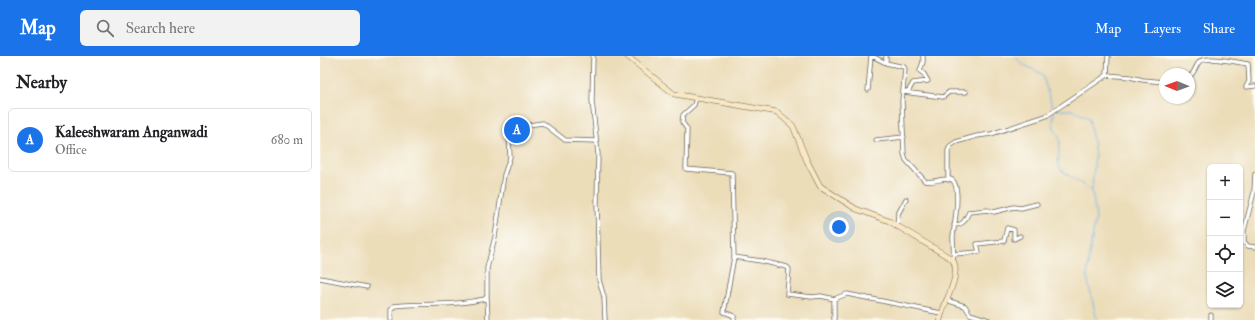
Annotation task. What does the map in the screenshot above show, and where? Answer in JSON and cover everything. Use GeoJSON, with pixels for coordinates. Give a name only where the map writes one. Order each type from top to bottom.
{"type":"FeatureCollection","features":[{"type":"Feature","properties":{"kind":"street"},"geometry":{"type":"LineString","coordinates":[[593,56],[592,101],[598,154],[597,203],[599,280],[604,297],[606,320]]}},
{"type":"Feature","properties":{"kind":"street"},"geometry":{"type":"LineString","coordinates":[[627,56],[674,94],[778,112],[793,126],[807,161],[820,186],[856,209],[889,221],[953,261]]}},
{"type":"Feature","properties":{"kind":"street"},"geometry":{"type":"LineString","coordinates":[[868,90],[871,56],[886,63],[904,67],[904,156],[924,180],[948,180],[953,182],[957,193],[954,225],[954,277],[952,288],[941,313],[940,320]]}},
{"type":"Feature","properties":{"kind":"street"},"geometry":{"type":"LineString","coordinates":[[886,56],[886,63]]}},
{"type":"Feature","properties":{"kind":"street"},"geometry":{"type":"LineString","coordinates":[[903,92],[909,90],[913,83],[928,81],[924,74],[920,71],[923,56]]}},
{"type":"Feature","properties":{"kind":"street"},"geometry":{"type":"LineString","coordinates":[[1108,56],[1108,75]]}},
{"type":"Feature","properties":{"kind":"street"},"geometry":{"type":"LineString","coordinates":[[1195,69],[1203,59],[1214,57],[1222,57],[1248,64],[1250,81],[1246,87],[1255,86]]}},
{"type":"Feature","properties":{"kind":"street"},"geometry":{"type":"LineString","coordinates":[[948,180],[948,151],[950,146],[956,142],[991,134],[1046,116],[1108,75],[1159,81]]}},
{"type":"Feature","properties":{"kind":"street"},"geometry":{"type":"LineString","coordinates":[[903,92],[943,97],[949,92],[966,92]]}},
{"type":"Feature","properties":{"kind":"street"},"geometry":{"type":"LineString","coordinates":[[696,98],[694,105],[683,115],[682,122],[687,129],[686,169],[732,173],[734,257],[724,312],[734,316],[734,320]]}},
{"type":"Feature","properties":{"kind":"street"},"geometry":{"type":"LineString","coordinates":[[488,320],[487,268],[496,237],[504,175],[510,157],[509,135],[522,126],[543,123],[565,140],[596,141]]}},
{"type":"Feature","properties":{"kind":"street"},"geometry":{"type":"LineString","coordinates":[[876,140],[904,137]]}},
{"type":"Feature","properties":{"kind":"street"},"geometry":{"type":"LineString","coordinates":[[1255,174],[1254,192],[1244,235],[1245,244],[1255,247]]}},
{"type":"Feature","properties":{"kind":"street"},"geometry":{"type":"LineString","coordinates":[[897,226],[898,214],[906,199]]}},
{"type":"Feature","properties":{"kind":"street"},"geometry":{"type":"LineString","coordinates":[[954,225],[964,223],[969,212],[988,210],[994,212],[1014,207],[1021,208],[1037,204]]}},
{"type":"Feature","properties":{"kind":"street"},"geometry":{"type":"LineString","coordinates":[[954,254],[979,252],[977,244],[1004,241],[1007,228],[1014,230],[1014,239],[1020,236]]}},
{"type":"Feature","properties":{"kind":"street"},"geometry":{"type":"LineString","coordinates":[[734,257],[787,267],[789,269],[787,294],[812,297],[821,296],[834,299],[847,294],[941,313]]}},
{"type":"Feature","properties":{"kind":"street"},"geometry":{"type":"LineString","coordinates":[[320,278],[366,287]]}},
{"type":"Feature","properties":{"kind":"street"},"geometry":{"type":"LineString","coordinates":[[391,320],[391,310],[394,306],[404,304],[439,304],[476,301],[485,299],[487,296]]}},
{"type":"Feature","properties":{"kind":"street"},"geometry":{"type":"LineString","coordinates":[[834,299],[834,320]]}},
{"type":"Feature","properties":{"kind":"street"},"geometry":{"type":"LineString","coordinates":[[946,300],[965,306],[970,314],[989,320]]}},
{"type":"Feature","properties":{"kind":"street"},"geometry":{"type":"LineString","coordinates":[[1211,315],[1211,320]]}},
{"type":"Feature","properties":{"kind":"waterway"},"geometry":{"type":"LineString","coordinates":[[1015,56],[1022,64],[1042,74],[1053,109]]}},
{"type":"Feature","properties":{"kind":"waterway"},"geometry":{"type":"LineString","coordinates":[[1057,110],[1072,110],[1089,118],[1095,154],[1092,190]]}},
{"type":"Feature","properties":{"kind":"waterway"},"geometry":{"type":"LineString","coordinates":[[1054,112],[1053,124],[1060,142],[1058,163],[1061,170],[1092,191],[1096,218],[1089,255],[1087,278],[1097,320]]}},
{"type":"Feature","properties":{"kind":"place","name":"Kaleeshwaram Anganwadi"},"geometry":{"type":"Point","coordinates":[517,130]}}]}
